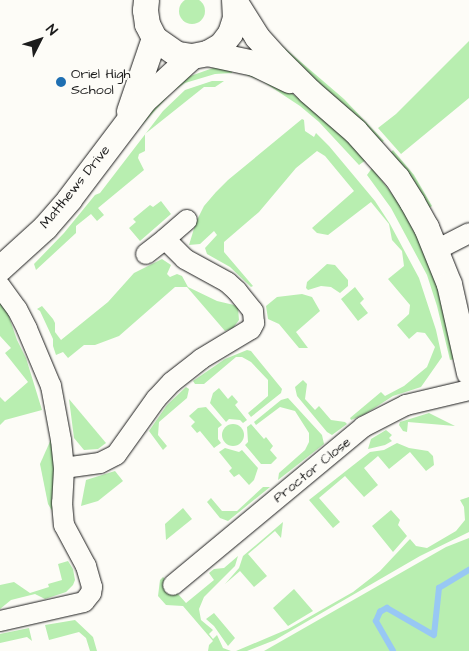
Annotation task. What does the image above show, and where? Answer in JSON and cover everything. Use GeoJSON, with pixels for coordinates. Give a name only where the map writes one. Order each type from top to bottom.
{"type":"FeatureCollection","features":[{"type":"Feature","properties":{"kind":"street","name":"Matthews Drive"},"geometry":{"type":"LineString","coordinates":[[0,268],[45,227],[69,199],[124,123],[163,81],[200,54],[220,45],[230,32],[235,18],[234,1]]}},
{"type":"Feature","properties":{"kind":"street"},"geometry":{"type":"LineString","coordinates":[[234,1],[257,37],[309,91],[355,131],[396,178],[417,210],[436,250],[456,310],[469,372]]}},
{"type":"Feature","properties":{"kind":"street","name":"Matthews Drive"},"geometry":{"type":"LineString","coordinates":[[124,123],[145,14]]}},
{"type":"Feature","properties":{"kind":"street"},"geometry":{"type":"LineString","coordinates":[[145,14],[177,54],[200,54],[254,63],[309,91]]}},
{"type":"Feature","properties":{"kind":"street"},"geometry":{"type":"LineString","coordinates":[[146,254],[187,220]]}},
{"type":"Feature","properties":{"kind":"street"},"geometry":{"type":"LineString","coordinates":[[436,250],[469,234]]}},
{"type":"Feature","properties":{"kind":"street"},"geometry":{"type":"LineString","coordinates":[[64,468],[100,463],[116,454],[156,399],[172,382],[200,359],[242,336],[254,324],[252,312],[237,291],[227,282],[184,259],[165,238]]}},
{"type":"Feature","properties":{"kind":"street"},"geometry":{"type":"LineString","coordinates":[[0,286],[17,309],[44,368],[55,403],[64,468],[62,503],[64,526],[86,566],[92,587],[91,593],[84,602],[0,621]]}},
{"type":"Feature","properties":{"kind":"street","name":"Proctor Close"},"geometry":{"type":"LineString","coordinates":[[173,585],[363,427],[406,405],[469,390]]}},
{"type":"Feature","properties":{"kind":"green space"},"geometry":{"type":"Polygon","coordinates":[[[192,-2],[201,2],[205,11],[201,20],[192,24],[183,20],[179,11],[183,2],[192,-2]]]}},
{"type":"Feature","properties":{"kind":"green space"},"geometry":{"type":"Polygon","coordinates":[[[469,41],[469,98],[401,154],[378,128],[396,114],[469,41]]]}},
{"type":"Feature","properties":{"kind":"green space"},"geometry":{"type":"Polygon","coordinates":[[[280,44],[344,99],[384,141],[382,142],[341,102],[275,46],[280,44]]]}},
{"type":"Feature","properties":{"kind":"green space"},"geometry":{"type":"Polygon","coordinates":[[[213,68],[233,68],[232,73],[215,74],[185,83],[172,92],[142,125],[139,123],[158,98],[182,79],[213,68]]]}},
{"type":"Feature","properties":{"kind":"green space"},"geometry":{"type":"Polygon","coordinates":[[[244,68],[287,90],[311,107],[332,124],[366,160],[359,165],[319,122],[300,106],[262,81],[244,74],[244,68]]]}},
{"type":"Feature","properties":{"kind":"green space"},"geometry":{"type":"Polygon","coordinates":[[[212,81],[224,81],[215,87],[204,87],[146,133],[163,111],[185,90],[212,81]]]}},
{"type":"Feature","properties":{"kind":"green space"},"geometry":{"type":"Polygon","coordinates":[[[302,119],[304,120],[305,131],[314,137],[316,133],[329,146],[375,201],[390,224],[419,278],[436,330],[442,357],[421,387],[393,396],[365,414],[351,420],[350,418],[381,392],[385,396],[404,386],[427,367],[435,347],[425,333],[417,332],[409,339],[397,325],[409,314],[410,305],[388,279],[404,266],[402,251],[392,240],[389,224],[371,202],[328,235],[317,233],[312,228],[354,191],[325,156],[317,151],[296,168],[259,212],[224,242],[224,252],[253,286],[251,287],[230,267],[207,254],[205,248],[217,235],[214,231],[200,244],[189,245],[196,222],[204,206],[216,192],[302,119]]]}},
{"type":"Feature","properties":{"kind":"green space"},"geometry":{"type":"Polygon","coordinates":[[[145,134],[145,151],[139,154],[138,158],[144,170],[98,208],[104,215],[97,221],[91,214],[76,226],[76,233],[36,270],[34,264],[64,233],[95,195],[100,193],[145,134]]]}},
{"type":"Feature","properties":{"kind":"green space"},"geometry":{"type":"Polygon","coordinates":[[[393,150],[414,175],[432,206],[428,209],[390,153],[393,150]]]}},
{"type":"Feature","properties":{"kind":"green space"},"geometry":{"type":"Polygon","coordinates":[[[372,168],[399,203],[418,239],[444,304],[455,359],[450,360],[437,306],[427,275],[391,208],[367,175],[372,168]]]}},
{"type":"Feature","properties":{"kind":"green space"},"geometry":{"type":"Polygon","coordinates":[[[161,201],[171,214],[140,241],[129,228],[136,222],[133,219],[150,205],[153,207],[161,201]]]}},
{"type":"Feature","properties":{"kind":"green space"},"geometry":{"type":"Polygon","coordinates":[[[162,259],[171,265],[167,274],[170,277],[177,274],[182,276],[188,287],[217,301],[234,305],[238,308],[239,320],[233,328],[225,331],[187,287],[175,287],[119,336],[95,345],[84,345],[68,358],[63,352],[56,355],[53,339],[40,311],[37,309],[42,306],[53,319],[55,332],[61,340],[108,302],[134,273],[162,259]]]}},
{"type":"Feature","properties":{"kind":"green space"},"geometry":{"type":"Polygon","coordinates":[[[327,264],[335,265],[348,280],[348,286],[340,293],[331,287],[321,286],[308,290],[306,288],[307,282],[327,264]]]}},
{"type":"Feature","properties":{"kind":"green space"},"geometry":{"type":"Polygon","coordinates":[[[355,287],[364,299],[360,303],[368,313],[358,321],[341,299],[355,287]]]}},
{"type":"Feature","properties":{"kind":"green space"},"geometry":{"type":"Polygon","coordinates":[[[302,294],[312,297],[320,311],[296,332],[308,348],[299,348],[279,324],[268,319],[266,306],[277,297],[302,294]]]}},
{"type":"Feature","properties":{"kind":"green space"},"geometry":{"type":"Polygon","coordinates":[[[0,302],[7,311],[17,340],[26,358],[42,410],[5,420],[0,425],[0,397],[5,402],[28,382],[5,353],[11,348],[0,336],[0,302]]]}},
{"type":"Feature","properties":{"kind":"green space"},"geometry":{"type":"Polygon","coordinates":[[[247,350],[251,351],[282,389],[281,393],[251,417],[248,413],[268,396],[268,380],[251,362],[242,357],[236,357],[204,384],[195,384],[193,381],[225,359],[247,350]]]}},
{"type":"Feature","properties":{"kind":"green space"},"geometry":{"type":"Polygon","coordinates":[[[303,380],[307,384],[305,399],[315,410],[319,406],[331,420],[347,424],[332,435],[327,432],[297,396],[295,387],[303,380]]]}},
{"type":"Feature","properties":{"kind":"green space"},"geometry":{"type":"Polygon","coordinates":[[[186,387],[189,389],[187,398],[159,422],[158,435],[167,446],[163,450],[149,431],[167,405],[186,387]]]}},
{"type":"Feature","properties":{"kind":"green space"},"geometry":{"type":"Polygon","coordinates":[[[219,388],[228,399],[232,395],[238,402],[235,405],[247,420],[243,423],[240,420],[229,419],[226,422],[210,403],[213,393],[219,388]]]}},
{"type":"Feature","properties":{"kind":"green space"},"geometry":{"type":"Polygon","coordinates":[[[288,398],[322,435],[324,444],[278,480],[279,473],[305,450],[309,442],[309,433],[295,411],[280,407],[256,425],[254,422],[281,400],[288,398]]]}},
{"type":"Feature","properties":{"kind":"green space"},"geometry":{"type":"Polygon","coordinates":[[[69,399],[106,443],[98,449],[84,450],[74,438],[69,399]]]}},
{"type":"Feature","properties":{"kind":"green space"},"geometry":{"type":"Polygon","coordinates":[[[206,407],[222,425],[218,428],[218,439],[221,443],[214,448],[200,431],[197,433],[191,426],[195,422],[189,416],[198,408],[206,407]]]}},
{"type":"Feature","properties":{"kind":"green space"},"geometry":{"type":"Polygon","coordinates":[[[429,413],[455,426],[408,422],[407,432],[403,431],[399,425],[400,422],[429,413]]]}},
{"type":"Feature","properties":{"kind":"green space"},"geometry":{"type":"Polygon","coordinates":[[[233,424],[241,427],[244,435],[241,443],[233,446],[225,443],[222,435],[225,427],[233,424]]]}},
{"type":"Feature","properties":{"kind":"green space"},"geometry":{"type":"Polygon","coordinates":[[[251,424],[273,446],[270,450],[277,458],[271,464],[261,464],[245,445],[248,442],[247,427],[251,424]]]}},
{"type":"Feature","properties":{"kind":"green space"},"geometry":{"type":"Polygon","coordinates":[[[386,430],[392,435],[389,438],[392,441],[385,445],[368,449],[371,439],[386,430]]]}},
{"type":"Feature","properties":{"kind":"green space"},"geometry":{"type":"Polygon","coordinates":[[[52,437],[55,455],[54,514],[48,504],[40,464],[52,437]]]}},
{"type":"Feature","properties":{"kind":"green space"},"geometry":{"type":"Polygon","coordinates":[[[397,443],[409,448],[428,451],[433,456],[434,465],[426,471],[410,452],[389,469],[378,456],[364,468],[378,485],[364,497],[345,476],[319,498],[340,522],[333,528],[309,500],[370,452],[384,450],[397,443]]]}},
{"type":"Feature","properties":{"kind":"green space"},"geometry":{"type":"Polygon","coordinates":[[[225,448],[239,452],[242,450],[258,468],[254,480],[249,485],[239,474],[234,477],[229,471],[232,468],[219,452],[225,448]]]}},
{"type":"Feature","properties":{"kind":"green space"},"geometry":{"type":"Polygon","coordinates":[[[115,471],[123,481],[98,501],[81,506],[86,480],[115,471]]]}},
{"type":"Feature","properties":{"kind":"green space"},"geometry":{"type":"Polygon","coordinates":[[[263,487],[270,487],[228,521],[220,518],[207,502],[211,498],[222,511],[237,511],[263,487]]]}},
{"type":"Feature","properties":{"kind":"green space"},"geometry":{"type":"Polygon","coordinates":[[[469,497],[469,532],[420,556],[275,640],[247,651],[236,651],[288,629],[353,592],[380,571],[410,539],[416,546],[427,548],[456,531],[465,520],[464,507],[460,500],[469,497]]]}},
{"type":"Feature","properties":{"kind":"green space"},"geometry":{"type":"Polygon","coordinates":[[[183,508],[192,519],[166,540],[165,524],[183,508]]]}},
{"type":"Feature","properties":{"kind":"green space"},"geometry":{"type":"Polygon","coordinates":[[[391,510],[400,520],[398,525],[407,536],[393,552],[372,526],[391,510]]]}},
{"type":"Feature","properties":{"kind":"green space"},"geometry":{"type":"Polygon","coordinates":[[[283,522],[281,538],[275,531],[248,554],[267,576],[254,587],[240,571],[225,584],[239,568],[243,556],[283,522]]]}},
{"type":"Feature","properties":{"kind":"green space"},"geometry":{"type":"Polygon","coordinates":[[[469,538],[469,651],[264,651],[446,547],[469,538]]]}},
{"type":"Feature","properties":{"kind":"green space"},"geometry":{"type":"Polygon","coordinates":[[[238,556],[235,566],[204,597],[199,609],[201,620],[213,630],[209,634],[213,639],[217,635],[223,648],[231,651],[208,651],[209,645],[213,641],[183,606],[166,605],[158,596],[160,580],[163,577],[186,603],[214,580],[209,573],[214,569],[224,568],[238,556]]]}},
{"type":"Feature","properties":{"kind":"green space"},"geometry":{"type":"Polygon","coordinates":[[[68,561],[73,569],[75,580],[66,592],[45,599],[35,594],[11,600],[0,609],[0,585],[14,582],[30,593],[49,587],[48,584],[62,580],[58,564],[68,561]]]}},
{"type":"Feature","properties":{"kind":"green space"},"geometry":{"type":"Polygon","coordinates":[[[294,589],[313,611],[288,626],[273,608],[294,589]]]}},
{"type":"Feature","properties":{"kind":"green space"},"geometry":{"type":"Polygon","coordinates":[[[214,613],[235,638],[228,646],[214,626],[206,619],[214,613]]]}},
{"type":"Feature","properties":{"kind":"green space"},"geometry":{"type":"Polygon","coordinates":[[[75,620],[93,637],[97,651],[90,651],[86,638],[79,632],[49,640],[45,625],[75,620]]]}},
{"type":"Feature","properties":{"kind":"green space"},"geometry":{"type":"Polygon","coordinates":[[[29,628],[32,641],[27,637],[0,643],[0,634],[29,628]]]}},
{"type":"Feature","properties":{"kind":"waterway"},"geometry":{"type":"LineString","coordinates":[[393,651],[376,621],[380,612],[387,608],[434,635],[439,588],[469,570]]}},
{"type":"Feature","properties":{"kind":"place","name":"Oriel High School"},"geometry":{"type":"Point","coordinates":[61,82]}}]}
